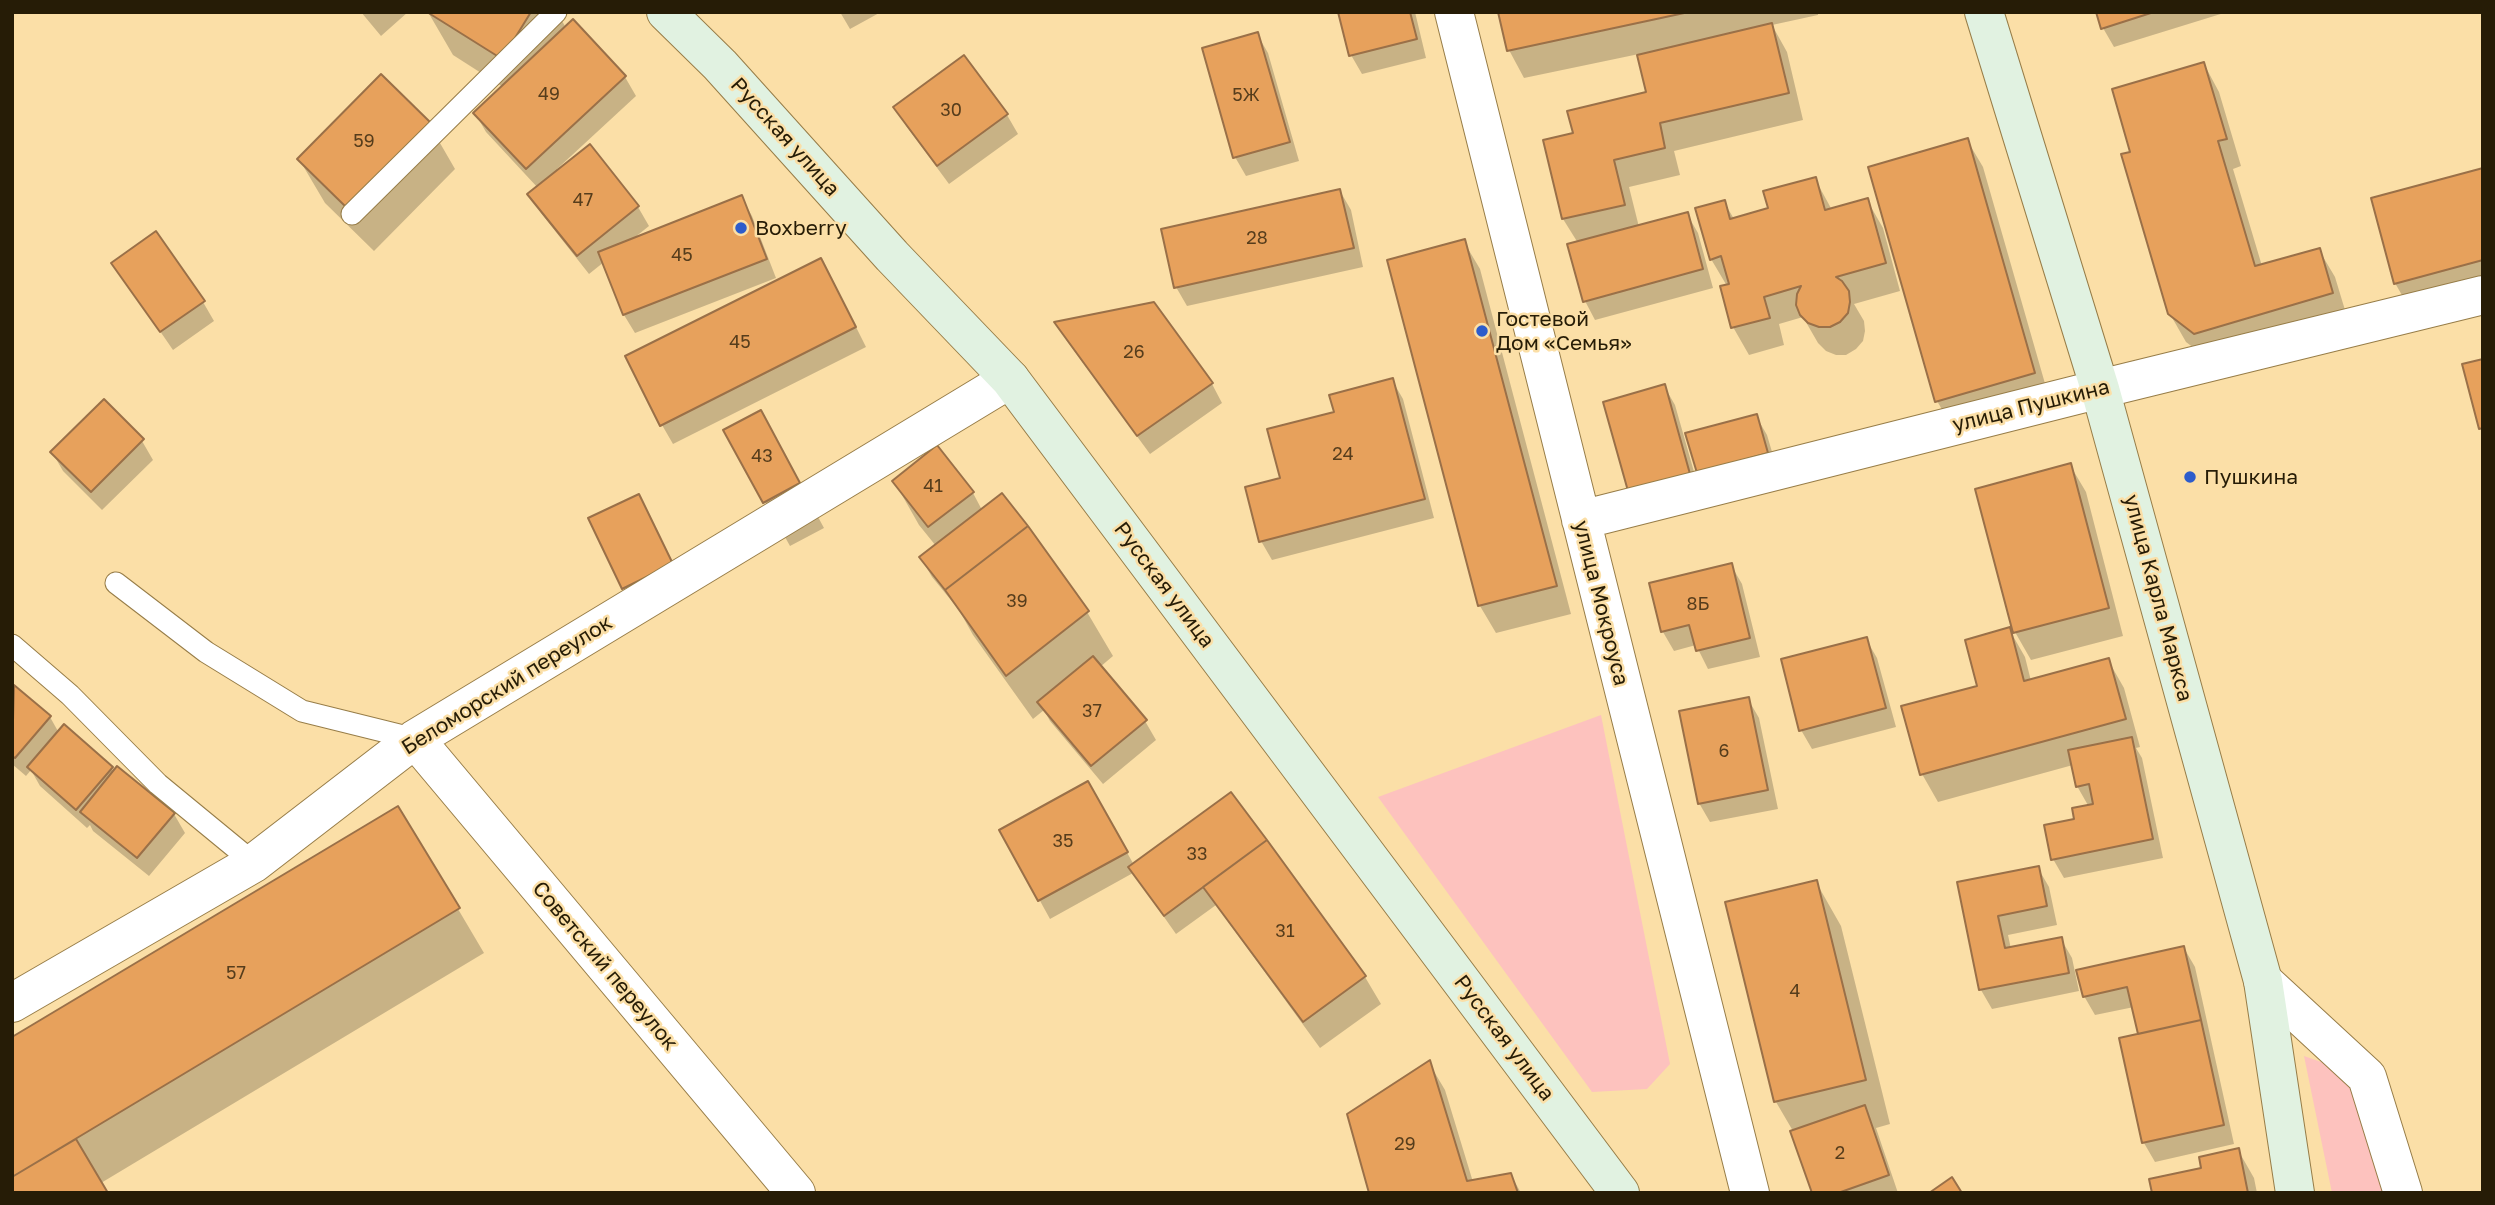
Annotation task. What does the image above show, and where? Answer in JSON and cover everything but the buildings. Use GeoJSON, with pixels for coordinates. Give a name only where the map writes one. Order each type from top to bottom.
{"type":"FeatureCollection","features":[{"type":"Feature","properties":{"kind":"main road","name":"Русская улица"},"geometry":{"type":"LineString","coordinates":[[666,12],[720,65],[892,256],[1010,379],[1620,1193]]}},
{"type":"Feature","properties":{"kind":"main road","name":"улица Карла Маркса"},"geometry":{"type":"LineString","coordinates":[[1984,12],[2100,389],[2263,981],[2295,1193]]}},
{"type":"Feature","properties":{"kind":"street","name":"улица Мокроуса"},"geometry":{"type":"LineString","coordinates":[[1454,12],[1749,1193]]}},
{"type":"Feature","properties":{"kind":"street","name":"улица Пушкина"},"geometry":{"type":"LineString","coordinates":[[1581,520],[2483,295]]}},
{"type":"Feature","properties":{"kind":"street","name":"Беломорский переулок"},"geometry":{"type":"LineString","coordinates":[[12,1003],[254,863],[415,739],[1010,379]]}},
{"type":"Feature","properties":{"kind":"street","name":"Советский переулок"},"geometry":{"type":"LineString","coordinates":[[415,739],[796,1193]]}},
{"type":"Feature","properties":{"kind":"street"},"geometry":{"type":"LineString","coordinates":[[2263,981],[2367,1077],[2403,1193]]}},
{"type":"Feature","properties":{"kind":"lane"},"geometry":{"type":"LineString","coordinates":[[352,215],[555,12]]}},
{"type":"Feature","properties":{"kind":"lane"},"geometry":{"type":"LineString","coordinates":[[116,583],[205,652],[302,711],[415,739]]}},
{"type":"Feature","properties":{"kind":"lane"},"geometry":{"type":"LineString","coordinates":[[12,645],[70,695],[158,784],[254,863]]}},
{"type":"Feature","properties":{"kind":"shaded area"},"geometry":{"type":"Polygon","coordinates":[[[1601,715],[1670,1064],[1647,1089],[1592,1092],[1378,797],[1601,715]]]}},
{"type":"Feature","properties":{"kind":"shaded area"},"geometry":{"type":"Polygon","coordinates":[[[2304,1056],[2350,1072],[2388,1193],[2332,1193],[2304,1056]]]}},
{"type":"Feature","properties":{"kind":"place","name":"Boxberry"},"geometry":{"type":"Point","coordinates":[741,228]}},
{"type":"Feature","properties":{"kind":"place","name":"Гостевой Дом «Семья»"},"geometry":{"type":"Point","coordinates":[1482,331]}},
{"type":"Feature","properties":{"kind":"place","name":"Пушкина"},"geometry":{"type":"Point","coordinates":[2190,477]}}]}
